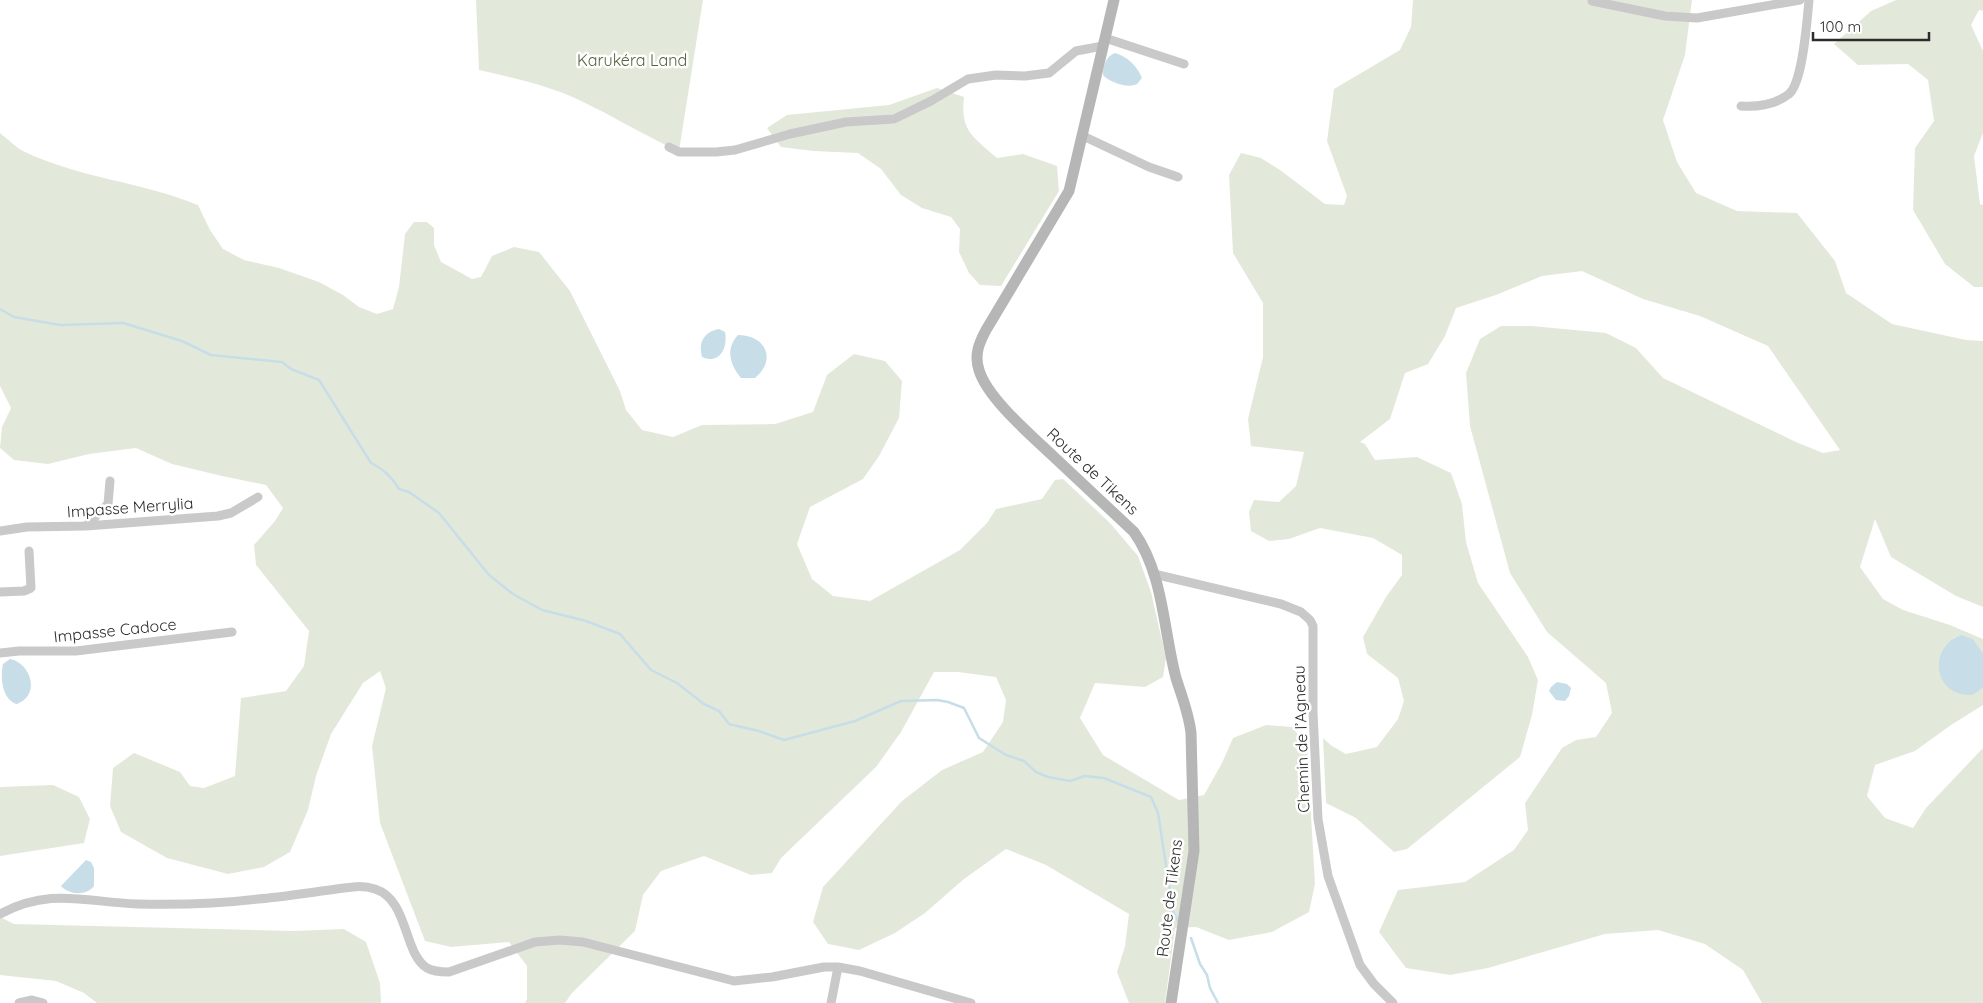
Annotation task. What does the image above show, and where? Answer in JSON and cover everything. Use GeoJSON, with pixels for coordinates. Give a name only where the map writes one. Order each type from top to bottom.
{"type":"FeatureCollection","features":[{"type":"Feature","properties":{"kind":"street","name":"Route de Tikens"},"geometry":{"type":"LineString","coordinates":[[1114,0],[1069,191],[986,330],[979,343],[977,361],[979,372],[989,389],[1003,406],[1134,532],[1145,549],[1154,574],[1176,677],[1189,714],[1191,733],[1194,852],[1171,1003]]}},
{"type":"Feature","properties":{"kind":"street"},"geometry":{"type":"LineString","coordinates":[[1592,1],[1664,16],[1697,18],[1800,0]]}},
{"type":"Feature","properties":{"kind":"street"},"geometry":{"type":"LineString","coordinates":[[1741,106],[1756,107],[1769,104],[1789,94],[1796,82],[1801,65],[1809,0]]}},
{"type":"Feature","properties":{"kind":"street"},"geometry":{"type":"LineString","coordinates":[[669,147],[680,152],[735,150],[790,134],[846,122],[894,119],[931,101],[968,78],[996,75],[1026,76],[1049,73],[1076,51],[1104,42],[1184,64]]}},
{"type":"Feature","properties":{"kind":"street"},"geometry":{"type":"LineString","coordinates":[[1083,136],[1149,167],[1178,177]]}},
{"type":"Feature","properties":{"kind":"street"},"geometry":{"type":"LineString","coordinates":[[86,526],[108,504],[110,481]]}},
{"type":"Feature","properties":{"kind":"street","name":"Impasse Merrylia"},"geometry":{"type":"LineString","coordinates":[[0,531],[27,527],[86,526],[218,516],[231,513],[258,497]]}},
{"type":"Feature","properties":{"kind":"street"},"geometry":{"type":"LineString","coordinates":[[0,592],[24,591],[31,588],[29,551]]}},
{"type":"Feature","properties":{"kind":"street","name":"Chemin de l’Agneau"},"geometry":{"type":"LineString","coordinates":[[1154,574],[1281,604],[1301,612],[1310,620],[1314,637],[1313,712],[1318,819],[1323,853],[1328,876],[1360,966],[1374,984],[1393,1003]]}},
{"type":"Feature","properties":{"kind":"street","name":"Impasse Cadoce"},"geometry":{"type":"LineString","coordinates":[[0,653],[76,651],[232,632]]}},
{"type":"Feature","properties":{"kind":"street"},"geometry":{"type":"LineString","coordinates":[[0,914],[24,903],[61,898],[134,904],[188,905],[257,900],[362,886],[388,894],[398,910],[419,961],[427,968],[435,971],[449,972],[535,942],[560,940],[583,942],[734,980],[772,978],[824,966],[838,967],[860,971],[971,1003]]}},
{"type":"Feature","properties":{"kind":"street"},"geometry":{"type":"LineString","coordinates":[[831,1003],[838,967]]}},
{"type":"Feature","properties":{"kind":"street"},"geometry":{"type":"LineString","coordinates":[[19,1003],[32,1000],[43,1003]]}},
{"type":"Feature","properties":{"kind":"green space","name":"Karukéra Land"},"geometry":{"type":"Polygon","coordinates":[[[476,0],[703,0],[679,151],[592,106],[555,90],[479,70],[476,0]]]}},
{"type":"Feature","properties":{"kind":"green space"},"geometry":{"type":"Polygon","coordinates":[[[1413,0],[1692,0],[1685,55],[1663,120],[1677,162],[1696,193],[1737,211],[1797,213],[1835,261],[1846,293],[1892,324],[1966,340],[1983,341],[1983,607],[1956,596],[1891,557],[1875,519],[1860,567],[1883,599],[1903,610],[1950,625],[1983,639],[1983,653],[1973,639],[1955,637],[1944,649],[1980,690],[1983,688],[1983,705],[1915,751],[1875,765],[1867,796],[1885,818],[1913,828],[1926,808],[1983,748],[1983,1003],[1762,1003],[1743,970],[1705,944],[1658,930],[1605,934],[1488,968],[1450,975],[1406,968],[1379,932],[1398,890],[1465,882],[1514,850],[1528,830],[1525,803],[1562,748],[1576,740],[1596,737],[1612,713],[1606,683],[1547,632],[1510,573],[1470,426],[1466,373],[1480,339],[1501,326],[1532,326],[1606,333],[1636,348],[1663,378],[1823,453],[1840,450],[1768,346],[1700,316],[1643,299],[1582,271],[1542,276],[1496,295],[1456,308],[1445,336],[1428,364],[1405,373],[1390,419],[1360,442],[1365,444],[1375,460],[1417,457],[1451,473],[1462,504],[1466,542],[1478,583],[1528,657],[1538,680],[1532,715],[1520,757],[1407,849],[1394,852],[1356,818],[1326,803],[1323,738],[1346,754],[1377,747],[1398,719],[1404,701],[1398,678],[1367,654],[1363,637],[1386,597],[1402,575],[1402,555],[1373,538],[1320,528],[1289,539],[1269,541],[1251,531],[1249,512],[1254,500],[1279,502],[1296,486],[1304,452],[1251,446],[1248,419],[1263,357],[1263,303],[1233,253],[1229,175],[1241,153],[1261,158],[1325,204],[1344,205],[1347,196],[1327,141],[1334,89],[1400,50],[1411,27],[1413,0]]]}},
{"type":"Feature","properties":{"kind":"green space"},"geometry":{"type":"Polygon","coordinates":[[[1896,0],[1983,0],[1983,11],[1979,10],[1971,25],[1983,51],[1983,133],[1974,156],[1980,204],[1983,205],[1983,287],[1974,287],[1945,264],[1913,210],[1915,148],[1934,121],[1928,80],[1908,64],[1858,65],[1834,44],[1871,11],[1896,0]]]}},
{"type":"Feature","properties":{"kind":"green space"},"geometry":{"type":"Polygon","coordinates":[[[937,88],[964,97],[964,118],[970,133],[997,158],[1023,154],[1057,166],[1059,191],[1001,286],[980,285],[969,273],[959,252],[960,229],[951,217],[922,208],[901,195],[881,169],[858,153],[813,151],[781,147],[767,128],[787,115],[889,105],[937,88]]]}},
{"type":"Feature","properties":{"kind":"green space"},"geometry":{"type":"Polygon","coordinates":[[[0,133],[15,146],[46,161],[177,197],[198,205],[210,230],[223,249],[244,260],[279,268],[319,282],[343,295],[359,307],[377,314],[393,309],[399,287],[405,234],[414,222],[427,222],[434,228],[434,245],[441,262],[472,279],[481,277],[492,256],[514,247],[539,252],[570,291],[620,391],[626,410],[642,430],[673,437],[702,425],[775,424],[813,412],[827,375],[854,354],[885,361],[902,381],[899,418],[879,456],[863,479],[810,507],[797,544],[812,579],[833,596],[870,601],[960,550],[987,523],[996,509],[1042,499],[1055,480],[1063,479],[1110,523],[1138,556],[1151,592],[1166,658],[1163,677],[1145,687],[1095,683],[1080,718],[1103,755],[1179,800],[1204,795],[1222,763],[1233,738],[1266,725],[1292,727],[1307,746],[1315,884],[1309,912],[1272,932],[1229,940],[1196,927],[1175,928],[1165,1003],[1129,1003],[1117,972],[1125,946],[1129,914],[1046,865],[1006,849],[964,879],[925,913],[895,933],[859,950],[828,944],[813,922],[823,887],[902,801],[942,770],[983,752],[1003,722],[1006,700],[996,677],[958,672],[934,672],[901,732],[876,767],[781,858],[772,873],[751,875],[704,856],[661,871],[643,895],[635,931],[572,993],[565,1003],[525,1003],[527,999],[527,966],[509,942],[451,947],[425,941],[380,823],[372,746],[386,688],[380,671],[363,683],[331,734],[316,776],[308,810],[290,852],[264,867],[228,874],[167,858],[121,832],[110,806],[113,768],[134,753],[180,772],[190,786],[204,788],[235,776],[241,698],[286,691],[304,666],[309,631],[256,565],[254,545],[275,521],[283,508],[266,485],[172,464],[136,448],[89,454],[48,464],[14,460],[0,448],[2,427],[11,408],[0,386],[0,133]]]}},
{"type":"Feature","properties":{"kind":"green space"},"geometry":{"type":"Polygon","coordinates":[[[53,785],[79,797],[90,819],[84,843],[0,856],[0,787],[53,785]]]}},
{"type":"Feature","properties":{"kind":"green space"},"geometry":{"type":"Polygon","coordinates":[[[0,917],[14,924],[293,931],[344,929],[366,942],[380,983],[381,1003],[97,1003],[84,993],[56,981],[0,975],[0,917]]]}},
{"type":"Feature","properties":{"kind":"water"},"geometry":{"type":"Polygon","coordinates":[[[1115,53],[1128,59],[1138,70],[1142,78],[1137,84],[1129,86],[1119,84],[1103,75],[1109,56],[1115,53]]]}},
{"type":"Feature","properties":{"kind":"water"},"geometry":{"type":"Polygon","coordinates":[[[719,329],[725,332],[726,338],[721,354],[714,359],[702,357],[701,347],[703,338],[714,330],[719,329]]]}},
{"type":"Feature","properties":{"kind":"water"},"geometry":{"type":"Polygon","coordinates":[[[738,335],[756,339],[765,350],[767,356],[766,364],[755,378],[741,378],[734,368],[730,351],[738,335]]]}},
{"type":"Feature","properties":{"kind":"water"},"geometry":{"type":"Polygon","coordinates":[[[1961,635],[1973,639],[1983,653],[1983,688],[1972,695],[1959,693],[1949,688],[1942,680],[1939,670],[1939,659],[1943,649],[1950,641],[1961,635]]]}},
{"type":"Feature","properties":{"kind":"water"},"geometry":{"type":"Polygon","coordinates":[[[10,659],[23,666],[30,680],[29,694],[17,704],[8,698],[2,681],[3,664],[10,659]]]}},
{"type":"Feature","properties":{"kind":"water"},"geometry":{"type":"Polygon","coordinates":[[[1557,682],[1567,684],[1571,688],[1569,696],[1565,701],[1556,700],[1549,691],[1557,682]]]}},
{"type":"Feature","properties":{"kind":"water"},"geometry":{"type":"Polygon","coordinates":[[[86,860],[91,862],[94,868],[94,886],[82,893],[73,893],[64,889],[61,886],[86,860]]]}},
{"type":"Feature","properties":{"kind":"waterway"},"geometry":{"type":"LineString","coordinates":[[0,309],[14,317],[60,325],[123,323],[182,341],[211,355],[282,362],[291,369],[319,380],[371,463],[387,474],[399,489],[409,492],[439,513],[489,575],[513,594],[542,610],[586,621],[620,634],[651,670],[677,683],[704,704],[719,711],[729,724],[759,731],[784,740],[855,721],[901,701],[937,700],[964,708],[979,738],[1006,755],[1024,761],[1036,772],[1048,777],[1070,781],[1085,776],[1104,778],[1151,797],[1158,813],[1173,911],[1178,921]]}},
{"type":"Feature","properties":{"kind":"waterway"},"geometry":{"type":"LineString","coordinates":[[1191,938],[1200,964],[1207,975],[1210,988],[1218,1003]]}}]}
